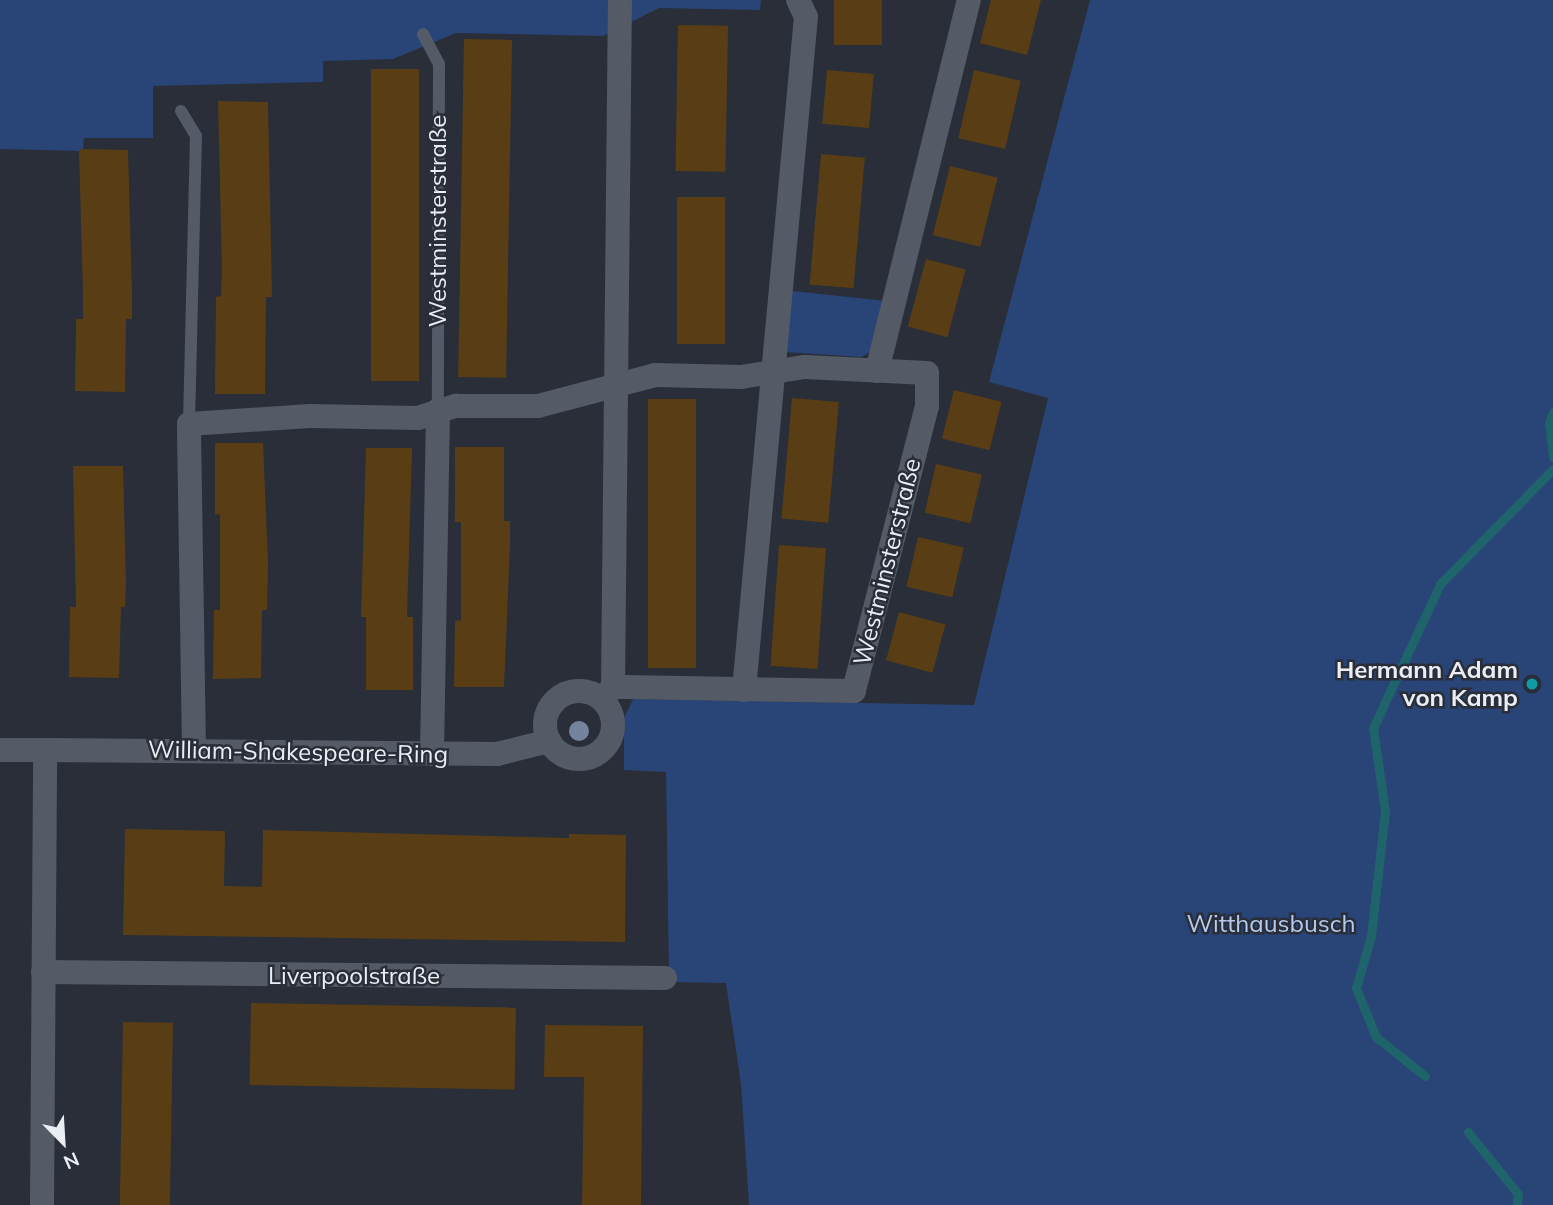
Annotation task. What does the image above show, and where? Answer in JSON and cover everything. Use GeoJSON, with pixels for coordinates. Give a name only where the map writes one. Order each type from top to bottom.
{"type":"FeatureCollection","features":[{"type":"Feature","properties":{"kind":"street"},"geometry":{"type":"LineString","coordinates":[[744,691],[807,17],[798,0]]}},
{"type":"Feature","properties":{"kind":"street"},"geometry":{"type":"LineString","coordinates":[[877,371],[969,0]]}},
{"type":"Feature","properties":{"kind":"street"},"geometry":{"type":"LineString","coordinates":[[549,741],[573,759],[600,752],[614,726],[607,693],[615,388],[620,1]]}},
{"type":"Feature","properties":{"kind":"street","name":"Westminsterstraße"},"geometry":{"type":"LineString","coordinates":[[189,424],[310,416],[418,418],[456,406],[538,407],[656,375],[741,377],[773,369],[927,373],[927,406],[854,691],[574,691],[555,700],[545,720],[549,741]]}},
{"type":"Feature","properties":{"kind":"street","name":"Westminsterstraße"},"geometry":{"type":"LineString","coordinates":[[432,754],[438,410]]}},
{"type":"Feature","properties":{"kind":"street"},"geometry":{"type":"LineString","coordinates":[[189,424],[194,749]]}},
{"type":"Feature","properties":{"kind":"street","name":"William-Shakespeare-Ring"},"geometry":{"type":"LineString","coordinates":[[0,750],[194,749],[497,754],[549,741]]}},
{"type":"Feature","properties":{"kind":"street"},"geometry":{"type":"LineString","coordinates":[[42,1205],[45,750]]}},
{"type":"Feature","properties":{"kind":"street","name":"Liverpoolstraße"},"geometry":{"type":"LineString","coordinates":[[43,972],[664,978]]}},
{"type":"Feature","properties":{"kind":"lane","name":"Westminsterstraße"},"geometry":{"type":"LineString","coordinates":[[424,34],[439,64],[438,410]]}},
{"type":"Feature","properties":{"kind":"lane"},"geometry":{"type":"LineString","coordinates":[[181,111],[196,136],[189,424]]}},
{"type":"Feature","properties":{"kind":"green space"},"geometry":{"type":"Polygon","coordinates":[[[0,0],[761,0],[760,10],[659,8],[603,36],[456,33],[393,59],[323,61],[323,82],[153,86],[153,138],[84,138],[83,151],[0,149],[0,0]]]}},
{"type":"Feature","properties":{"kind":"green space","name":"Witthausbusch"},"geometry":{"type":"Polygon","coordinates":[[[1090,0],[1553,0],[1553,1205],[749,1205],[741,1084],[726,983],[669,982],[666,772],[624,770],[624,718],[633,699],[974,705],[1048,398],[989,382],[1090,0]]]}},
{"type":"Feature","properties":{"kind":"green space"},"geometry":{"type":"Polygon","coordinates":[[[792,291],[887,301],[874,349],[862,357],[784,352],[792,291]]]}},
{"type":"Feature","properties":{"kind":"building"},"geometry":{"type":"Polygon","coordinates":[[[834,0],[882,0],[882,45],[834,45],[834,0]]]}},
{"type":"Feature","properties":{"kind":"building"},"geometry":{"type":"Polygon","coordinates":[[[991,0],[1041,0],[1027,55],[980,43],[991,0]]]}},
{"type":"Feature","properties":{"kind":"building"},"geometry":{"type":"Polygon","coordinates":[[[678,25],[728,26],[725,172],[675,171],[678,25]]]}},
{"type":"Feature","properties":{"kind":"building"},"geometry":{"type":"Polygon","coordinates":[[[464,39],[512,40],[506,378],[458,377],[464,39]]]}},
{"type":"Feature","properties":{"kind":"building"},"geometry":{"type":"Polygon","coordinates":[[[371,69],[419,69],[419,381],[371,381],[371,69]]]}},
{"type":"Feature","properties":{"kind":"building"},"geometry":{"type":"Polygon","coordinates":[[[827,70],[874,74],[869,128],[822,124],[827,70]]]}},
{"type":"Feature","properties":{"kind":"building"},"geometry":{"type":"Polygon","coordinates":[[[974,70],[1021,81],[1005,149],[958,138],[974,70]]]}},
{"type":"Feature","properties":{"kind":"building"},"geometry":{"type":"Polygon","coordinates":[[[218,101],[268,102],[272,297],[266,297],[265,394],[215,394],[216,297],[221,296],[222,272],[218,101]]]}},
{"type":"Feature","properties":{"kind":"building"},"geometry":{"type":"Polygon","coordinates":[[[79,149],[128,150],[132,319],[126,319],[125,392],[75,391],[76,319],[83,319],[79,149]]]}},
{"type":"Feature","properties":{"kind":"building"},"geometry":{"type":"Polygon","coordinates":[[[821,154],[865,158],[853,288],[810,285],[821,154]]]}},
{"type":"Feature","properties":{"kind":"building"},"geometry":{"type":"Polygon","coordinates":[[[950,166],[998,178],[980,247],[933,235],[950,166]]]}},
{"type":"Feature","properties":{"kind":"building"},"geometry":{"type":"Polygon","coordinates":[[[677,197],[725,197],[725,344],[677,344],[677,197]]]}},
{"type":"Feature","properties":{"kind":"building"},"geometry":{"type":"Polygon","coordinates":[[[926,259],[966,270],[947,337],[908,327],[926,259]]]}},
{"type":"Feature","properties":{"kind":"building"},"geometry":{"type":"Polygon","coordinates":[[[954,390],[1002,402],[989,450],[942,439],[954,390]]]}},
{"type":"Feature","properties":{"kind":"building"},"geometry":{"type":"Polygon","coordinates":[[[792,398],[839,402],[828,523],[781,519],[792,398]]]}},
{"type":"Feature","properties":{"kind":"building"},"geometry":{"type":"Polygon","coordinates":[[[648,399],[696,399],[696,668],[648,668],[648,399]]]}},
{"type":"Feature","properties":{"kind":"building"},"geometry":{"type":"Polygon","coordinates":[[[215,443],[263,443],[268,562],[267,610],[262,610],[261,678],[213,679],[214,610],[220,610],[220,514],[215,515],[215,443]]]}},
{"type":"Feature","properties":{"kind":"building"},"geometry":{"type":"Polygon","coordinates":[[[455,447],[504,447],[504,521],[510,521],[510,546],[504,687],[454,687],[455,621],[461,620],[461,522],[455,522],[455,447]]]}},
{"type":"Feature","properties":{"kind":"building"},"geometry":{"type":"Polygon","coordinates":[[[366,448],[412,448],[407,617],[413,617],[413,690],[366,690],[366,617],[361,617],[366,448]]]}},
{"type":"Feature","properties":{"kind":"building"},"geometry":{"type":"Polygon","coordinates":[[[936,464],[982,475],[971,523],[925,513],[936,464]]]}},
{"type":"Feature","properties":{"kind":"building"},"geometry":{"type":"Polygon","coordinates":[[[73,466],[123,466],[126,584],[125,607],[121,607],[119,678],[69,677],[70,607],[76,607],[73,466]]]}},
{"type":"Feature","properties":{"kind":"building"},"geometry":{"type":"Polygon","coordinates":[[[918,537],[964,548],[952,597],[907,587],[918,537]]]}},
{"type":"Feature","properties":{"kind":"building"},"geometry":{"type":"Polygon","coordinates":[[[779,545],[826,548],[817,669],[771,666],[779,545]]]}},
{"type":"Feature","properties":{"kind":"building"},"geometry":{"type":"Polygon","coordinates":[[[899,612],[945,624],[932,673],[886,660],[899,612]]]}},
{"type":"Feature","properties":{"kind":"building"},"geometry":{"type":"Polygon","coordinates":[[[125,829],[225,831],[224,886],[262,887],[263,830],[569,838],[569,834],[626,835],[625,942],[123,935],[125,829]]]}},
{"type":"Feature","properties":{"kind":"building"},"geometry":{"type":"Polygon","coordinates":[[[251,1003],[516,1008],[515,1090],[250,1085],[251,1003]]]}},
{"type":"Feature","properties":{"kind":"building"},"geometry":{"type":"Polygon","coordinates":[[[123,1022],[173,1023],[170,1205],[120,1205],[123,1022]]]}},
{"type":"Feature","properties":{"kind":"building"},"geometry":{"type":"Polygon","coordinates":[[[545,1025],[643,1026],[641,1205],[582,1205],[584,1077],[544,1077],[545,1025]]]}},
{"type":"Feature","properties":{"kind":"waterway"},"geometry":{"type":"LineString","coordinates":[[1553,412],[1549,423],[1553,458]]}},
{"type":"Feature","properties":{"kind":"waterway"},"geometry":{"type":"LineString","coordinates":[[1425,1076],[1376,1037],[1356,988],[1371,936],[1385,811],[1373,728],[1440,584],[1553,469]]}},
{"type":"Feature","properties":{"kind":"waterway"},"geometry":{"type":"LineString","coordinates":[[1468,1132],[1518,1194],[1517,1205]]}},
{"type":"Feature","properties":{"kind":"place","name":"Hermann Adam von Kamp"},"geometry":{"type":"Point","coordinates":[1532,684]}}]}
